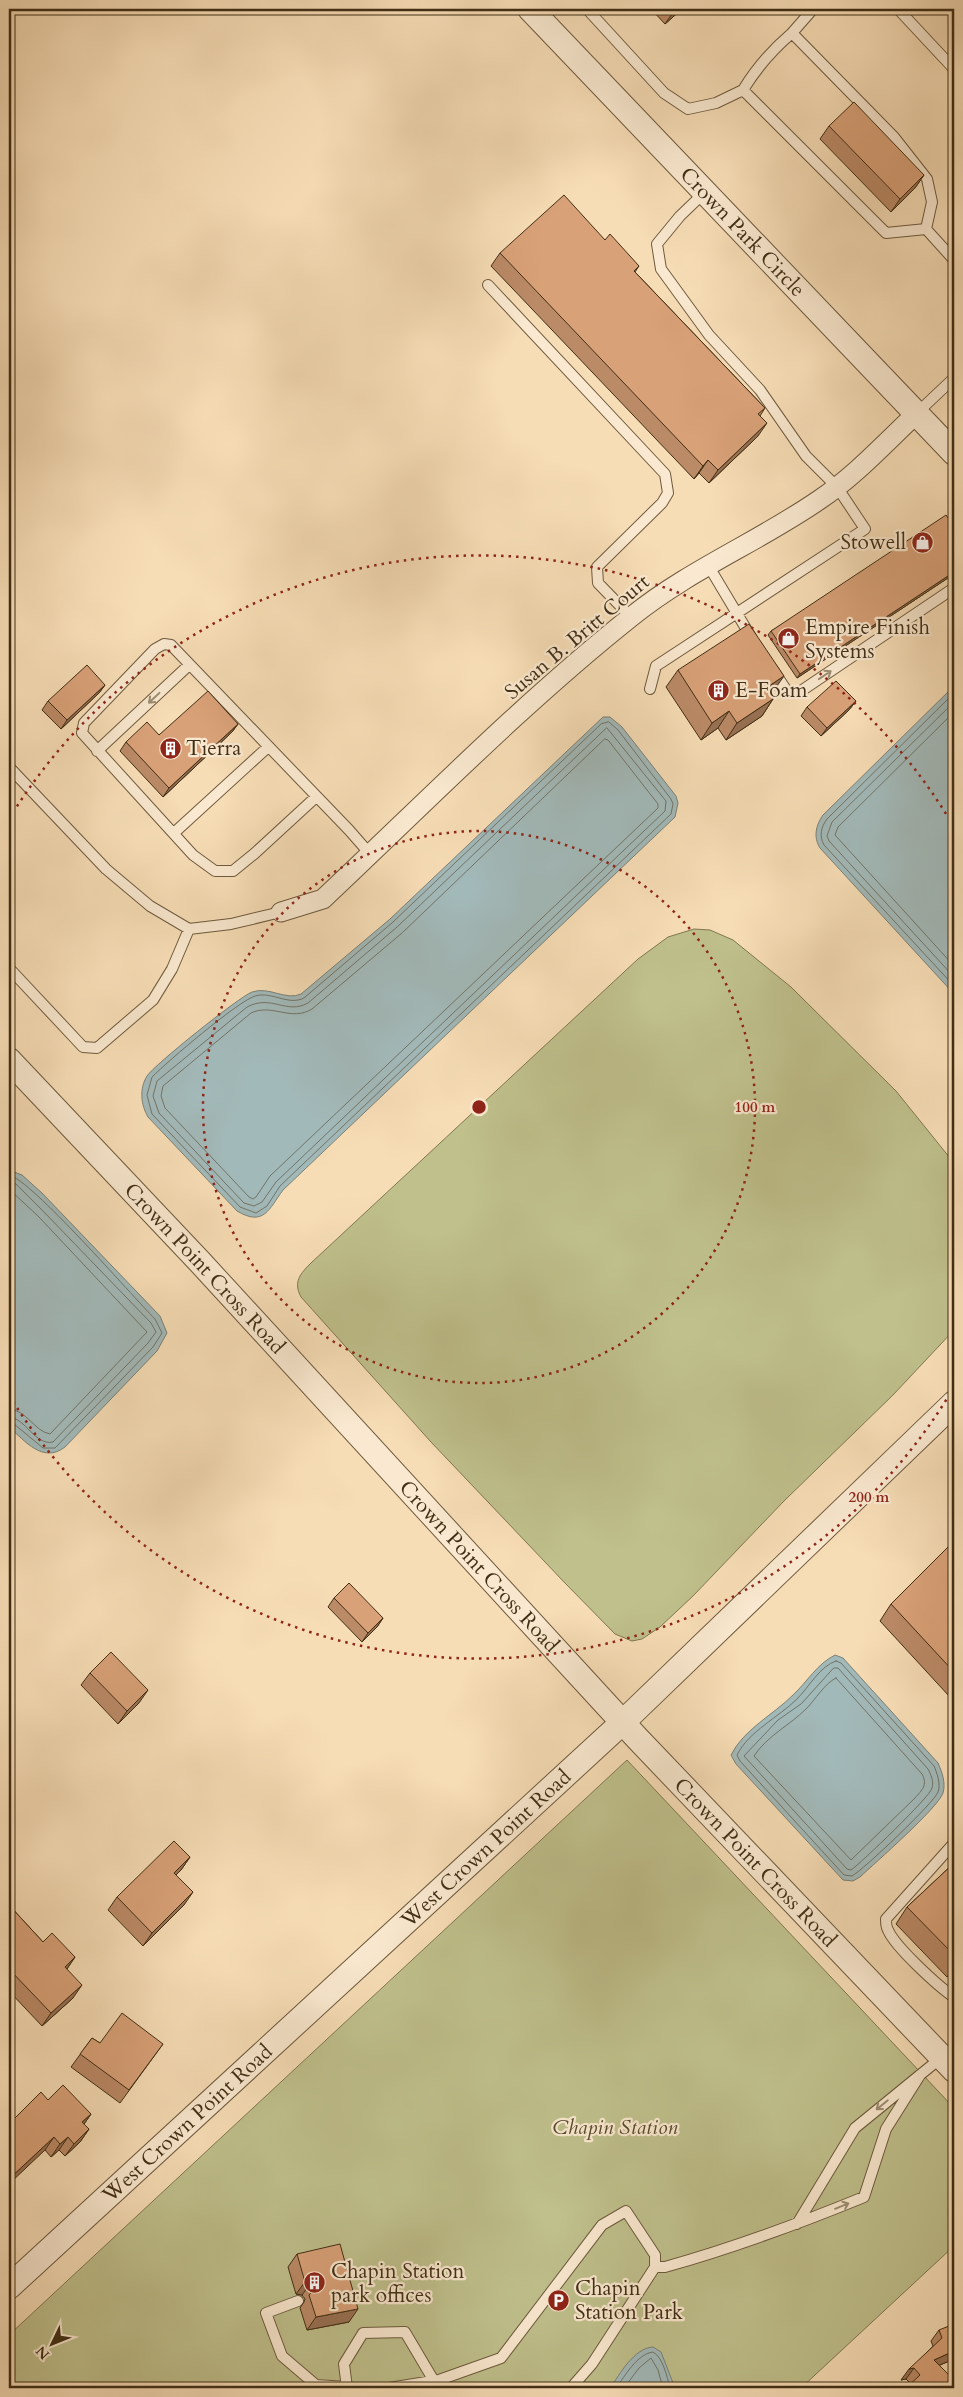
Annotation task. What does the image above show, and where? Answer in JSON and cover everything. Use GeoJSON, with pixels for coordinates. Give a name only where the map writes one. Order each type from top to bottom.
{"type":"FeatureCollection","features":[{"type":"Feature","properties":{"kind":"street","name":"Crown Park Circle"},"geometry":{"type":"LineString","coordinates":[[530,9],[706,191],[954,453]]}},
{"type":"Feature","properties":{"kind":"street","name":"Susan B. Britt Court"},"geometry":{"type":"LineString","coordinates":[[281,912],[323,899],[552,684],[631,617],[674,584],[818,501],[917,413]]}},
{"type":"Feature","properties":{"kind":"street","name":"Crown Point Cross Road"},"geometry":{"type":"LineString","coordinates":[[9,1060],[207,1270],[623,1722],[948,2063]]}},
{"type":"Feature","properties":{"kind":"street","name":"West Crown Point Road"},"geometry":{"type":"LineString","coordinates":[[9,2287],[623,1722],[954,1402]]}},
{"type":"Feature","properties":{"kind":"lane"},"geometry":{"type":"LineString","coordinates":[[587,9],[664,93],[688,109],[716,103],[743,90],[756,69],[771,51],[792,33],[813,9]]}},
{"type":"Feature","properties":{"kind":"lane"},"geometry":{"type":"LineString","coordinates":[[898,9],[954,69]]}},
{"type":"Feature","properties":{"kind":"lane"},"geometry":{"type":"LineString","coordinates":[[792,33],[894,137],[927,179],[932,202],[926,229]]}},
{"type":"Feature","properties":{"kind":"lane"},"geometry":{"type":"LineString","coordinates":[[743,90],[886,233],[926,229]]}},
{"type":"Feature","properties":{"kind":"lane"},"geometry":{"type":"LineString","coordinates":[[650,689],[656,666],[864,529],[836,487],[806,456],[760,390],[709,335],[661,269],[657,244],[680,216],[706,191]]}},
{"type":"Feature","properties":{"kind":"lane"},"geometry":{"type":"LineString","coordinates":[[926,229],[954,260]]}},
{"type":"Feature","properties":{"kind":"lane"},"geometry":{"type":"LineString","coordinates":[[488,285],[665,474],[668,493],[662,503],[597,567],[598,583],[631,617]]}},
{"type":"Feature","properties":{"kind":"lane"},"geometry":{"type":"LineString","coordinates":[[917,413],[954,378]]}},
{"type":"Feature","properties":{"kind":"lane"},"geometry":{"type":"LineString","coordinates":[[708,565],[756,644]]}},
{"type":"Feature","properties":{"kind":"lane"},"geometry":{"type":"LineString","coordinates":[[766,660],[787,691],[798,693],[954,588]]}},
{"type":"Feature","properties":{"kind":"lane"},"geometry":{"type":"LineString","coordinates":[[316,797],[233,871],[215,871],[194,855],[175,832],[97,751],[82,733],[84,723],[155,648],[164,644],[171,645],[189,665],[316,797],[370,854]]}},
{"type":"Feature","properties":{"kind":"lane"},"geometry":{"type":"LineString","coordinates":[[97,751],[189,665]]}},
{"type":"Feature","properties":{"kind":"lane"},"geometry":{"type":"LineString","coordinates":[[175,832],[268,747]]}},
{"type":"Feature","properties":{"kind":"lane"},"geometry":{"type":"LineString","coordinates":[[9,767],[106,869],[150,906],[188,929],[231,924],[281,912]]}},
{"type":"Feature","properties":{"kind":"lane"},"geometry":{"type":"LineString","coordinates":[[9,968],[83,1047],[97,1048],[153,1000],[172,969],[188,929]]}},
{"type":"Feature","properties":{"kind":"lane"},"geometry":{"type":"LineString","coordinates":[[954,1843],[891,1911],[886,1919],[886,1928],[894,1941],[954,1998]]}},
{"type":"Feature","properties":{"kind":"lane"},"geometry":{"type":"LineString","coordinates":[[797,2224],[855,2128],[920,2075],[948,2063]]}},
{"type":"Feature","properties":{"kind":"lane"},"geometry":{"type":"LineString","coordinates":[[655,2267],[664,2267],[722,2251],[864,2197],[886,2129],[920,2075]]}},
{"type":"Feature","properties":{"kind":"lane"},"geometry":{"type":"LineString","coordinates":[[389,2388],[434,2381],[502,2358],[602,2225],[626,2211],[655,2255],[655,2267],[592,2364],[571,2388]]}},
{"type":"Feature","properties":{"kind":"lane"},"geometry":{"type":"LineString","coordinates":[[298,2301],[266,2313],[282,2356],[316,2385],[347,2388],[344,2364],[363,2333],[405,2332],[434,2381]]}},
{"type":"Feature","properties":{"kind":"green space"},"geometry":{"type":"Polygon","coordinates":[[[694,929],[710,930],[733,940],[791,987],[896,1091],[954,1163],[954,1330],[893,1395],[784,1501],[693,1596],[660,1627],[642,1639],[632,1641],[615,1634],[431,1442],[301,1297],[298,1283],[299,1278],[311,1263],[638,959],[668,937],[694,929]]]}},
{"type":"Feature","properties":{"kind":"green space","name":"Chapin Station"},"geometry":{"type":"Polygon","coordinates":[[[627,1760],[954,2108],[954,2246],[801,2388],[9,2388],[9,2335],[627,1760]]]}},
{"type":"Feature","properties":{"kind":"water"},"geometry":{"type":"Polygon","coordinates":[[[954,686],[954,994],[820,848],[816,835],[817,827],[823,815],[954,686]]]}},
{"type":"Feature","properties":{"kind":"water"},"geometry":{"type":"Polygon","coordinates":[[[603,717],[610,717],[622,727],[676,796],[678,803],[675,817],[283,1190],[265,1214],[254,1217],[237,1211],[148,1117],[142,1097],[144,1081],[147,1076],[197,1032],[252,992],[265,991],[289,996],[301,994],[390,919],[603,717]]]}},
{"type":"Feature","properties":{"kind":"water"},"geometry":{"type":"Polygon","coordinates":[[[9,1170],[22,1175],[42,1193],[160,1316],[167,1333],[157,1351],[65,1447],[57,1452],[49,1453],[35,1449],[9,1427],[9,1170]]]}},
{"type":"Feature","properties":{"kind":"water"},"geometry":{"type":"Polygon","coordinates":[[[835,1655],[843,1658],[938,1763],[944,1781],[943,1793],[930,1810],[879,1860],[853,1881],[843,1880],[736,1764],[731,1755],[743,1737],[798,1690],[817,1668],[835,1655]]]}},
{"type":"Feature","properties":{"kind":"water"},"geometry":{"type":"Polygon","coordinates":[[[653,2347],[661,2352],[675,2388],[610,2388],[634,2357],[646,2348],[653,2347]]]}},
{"type":"Feature","properties":{"kind":"building"},"geometry":{"type":"Polygon","coordinates":[[[854,102],[924,175],[900,199],[829,126],[854,102]]]}},
{"type":"Feature","properties":{"kind":"building"},"geometry":{"type":"Polygon","coordinates":[[[564,195],[605,240],[610,234],[639,266],[634,271],[765,408],[758,414],[767,423],[718,470],[708,460],[703,466],[500,253],[564,195]]]}},
{"type":"Feature","properties":{"kind":"building"},"geometry":{"type":"Polygon","coordinates":[[[946,515],[954,527],[954,572],[800,674],[771,631],[946,515]]]}},
{"type":"Feature","properties":{"kind":"building","name":"E-Foam"},"geometry":{"type":"Polygon","coordinates":[[[749,624],[784,676],[766,688],[773,699],[737,723],[729,711],[712,723],[678,670],[749,624]]]}},
{"type":"Feature","properties":{"kind":"building"},"geometry":{"type":"Polygon","coordinates":[[[87,665],[105,685],[67,720],[48,701],[87,665]]]}},
{"type":"Feature","properties":{"kind":"building"},"geometry":{"type":"Polygon","coordinates":[[[836,681],[856,701],[827,728],[807,707],[836,681]]]}},
{"type":"Feature","properties":{"kind":"building","name":"Tierra"},"geometry":{"type":"Polygon","coordinates":[[[208,691],[238,724],[169,788],[126,742],[147,722],[159,735],[208,691]]]}},
{"type":"Feature","properties":{"kind":"building"},"geometry":{"type":"Polygon","coordinates":[[[950,1545],[954,1549],[954,1672],[891,1604],[950,1545]]]}},
{"type":"Feature","properties":{"kind":"building"},"geometry":{"type":"Polygon","coordinates":[[[349,1583],[383,1618],[368,1633],[334,1598],[349,1583]]]}},
{"type":"Feature","properties":{"kind":"building"},"geometry":{"type":"Polygon","coordinates":[[[111,1652],[148,1690],[127,1711],[90,1673],[111,1652]]]}},
{"type":"Feature","properties":{"kind":"building"},"geometry":{"type":"Polygon","coordinates":[[[174,1841],[190,1857],[174,1873],[193,1892],[152,1933],[117,1897],[174,1841]]]}},
{"type":"Feature","properties":{"kind":"building"},"geometry":{"type":"Polygon","coordinates":[[[954,1863],[954,1955],[907,1907],[954,1863]]]}},
{"type":"Feature","properties":{"kind":"building"},"geometry":{"type":"Polygon","coordinates":[[[9,1905],[43,1942],[52,1933],[75,1957],[65,1967],[82,1985],[51,2013],[9,1969],[9,1905]]]}},
{"type":"Feature","properties":{"kind":"building"},"geometry":{"type":"Polygon","coordinates":[[[122,2013],[163,2044],[129,2090],[80,2054],[92,2038],[100,2043],[122,2013]]]}},
{"type":"Feature","properties":{"kind":"building"},"geometry":{"type":"Polygon","coordinates":[[[63,2085],[91,2114],[82,2122],[89,2129],[74,2144],[68,2137],[60,2144],[54,2137],[9,2179],[9,2124],[41,2092],[48,2100],[63,2085]]]}},
{"type":"Feature","properties":{"kind":"building"},"geometry":{"type":"Polygon","coordinates":[[[340,2244],[358,2309],[316,2317],[309,2295],[312,2292],[313,2286],[311,2283],[305,2282],[297,2254],[340,2244]]]}},
{"type":"Feature","properties":{"kind":"building"},"geometry":{"type":"Polygon","coordinates":[[[954,2324],[954,2351],[934,2360],[954,2380],[945,2388],[906,2388],[920,2375],[914,2368],[909,2369],[942,2338],[939,2330],[954,2324]]]}},
{"type":"Feature","properties":{"kind":"place","name":"Stowell"},"geometry":{"type":"Point","coordinates":[922,542]}},
{"type":"Feature","properties":{"kind":"place","name":"Empire Finish Systems"},"geometry":{"type":"Point","coordinates":[789,639]}},
{"type":"Feature","properties":{"kind":"place","name":"E-Foam"},"geometry":{"type":"Point","coordinates":[719,690]}},
{"type":"Feature","properties":{"kind":"place","name":"Tierra"},"geometry":{"type":"Point","coordinates":[170,748]}},
{"type":"Feature","properties":{"kind":"place","name":"Chapin Station park offices"},"geometry":{"type":"Point","coordinates":[315,2283]}},
{"type":"Feature","properties":{"kind":"place","name":"Chapin Station Park"},"geometry":{"type":"Point","coordinates":[559,2300]}}]}
